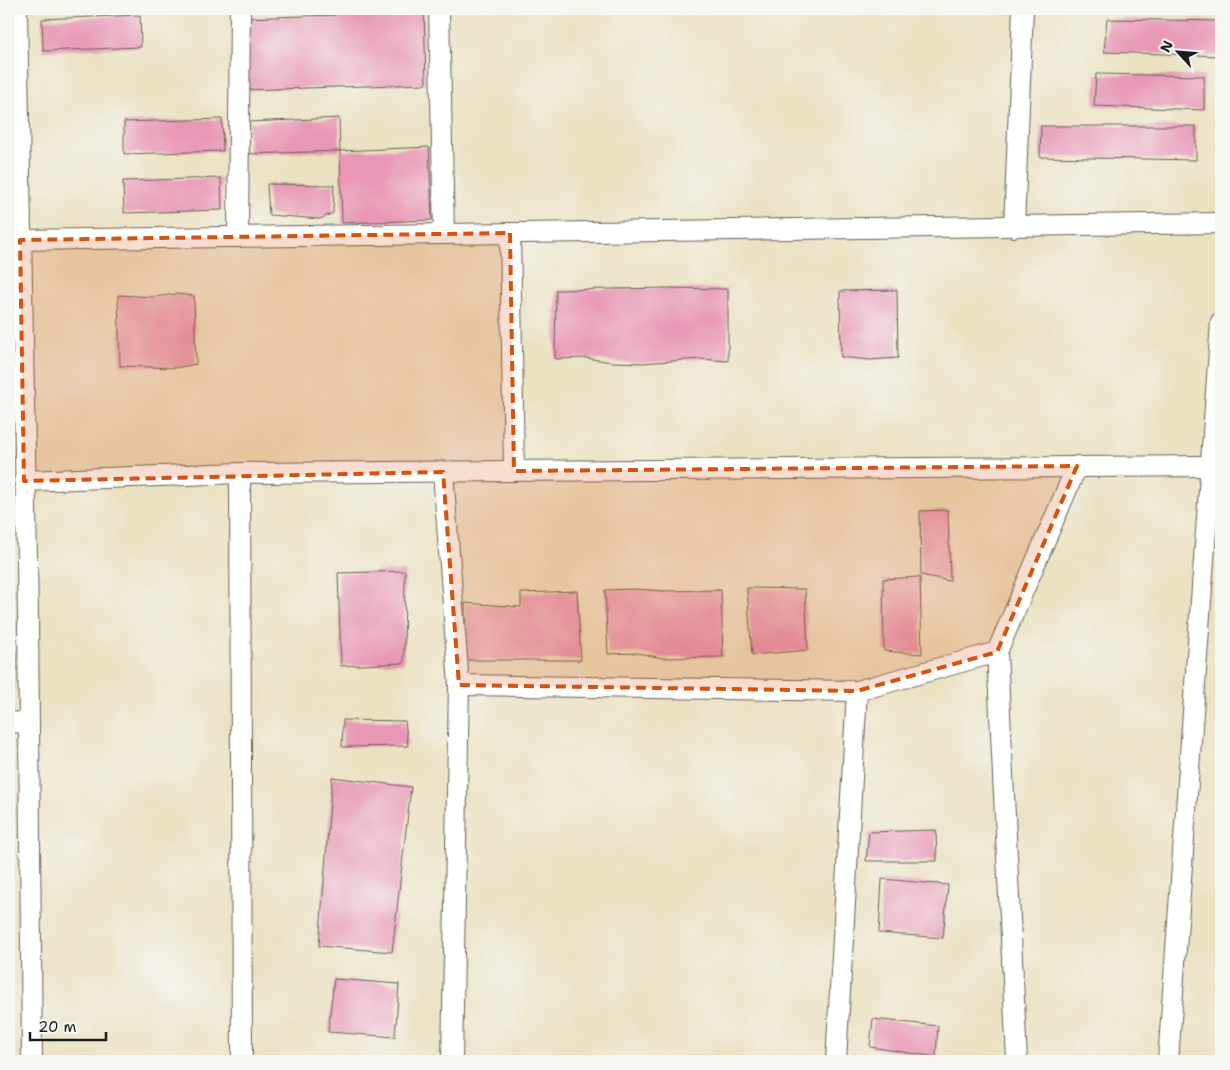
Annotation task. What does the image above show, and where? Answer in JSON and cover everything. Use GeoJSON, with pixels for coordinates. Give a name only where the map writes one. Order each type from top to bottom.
{"type":"FeatureCollection","features":[{"type":"Feature","properties":{"kind":"street"},"geometry":{"type":"LineString","coordinates":[[17,9],[13,114],[20,240],[24,481],[18,618],[29,723],[32,1061]]}},
{"type":"Feature","properties":{"kind":"street"},"geometry":{"type":"LineString","coordinates":[[238,237],[240,9]]}},
{"type":"Feature","properties":{"kind":"street"},"geometry":{"type":"LineString","coordinates":[[439,9],[444,234]]}},
{"type":"Feature","properties":{"kind":"street"},"geometry":{"type":"LineString","coordinates":[[1014,227],[1023,9]]}},
{"type":"Feature","properties":{"kind":"street"},"geometry":{"type":"LineString","coordinates":[[20,240],[1221,223]]}},
{"type":"Feature","properties":{"kind":"street"},"geometry":{"type":"LineString","coordinates":[[510,233],[514,471]]}},
{"type":"Feature","properties":{"kind":"street"},"geometry":{"type":"LineString","coordinates":[[1168,1061],[1221,322]]}},
{"type":"Feature","properties":{"kind":"street"},"geometry":{"type":"LineString","coordinates":[[1017,1061],[997,652],[1077,466]]}},
{"type":"Feature","properties":{"kind":"street"},"geometry":{"type":"LineString","coordinates":[[24,481],[240,473],[1211,466]]}},
{"type":"Feature","properties":{"kind":"street"},"geometry":{"type":"LineString","coordinates":[[443,472],[459,685],[452,1061]]}},
{"type":"Feature","properties":{"kind":"street"},"geometry":{"type":"LineString","coordinates":[[240,473],[242,1061]]}},
{"type":"Feature","properties":{"kind":"street"},"geometry":{"type":"LineString","coordinates":[[459,685],[856,691],[997,652]]}},
{"type":"Feature","properties":{"kind":"street"},"geometry":{"type":"LineString","coordinates":[[836,1061],[856,691]]}},
{"type":"Feature","properties":{"kind":"street"},"geometry":{"type":"LineString","coordinates":[[9,722],[29,723]]}},
{"type":"Feature","properties":{"kind":"highlighted area"},"geometry":{"type":"Polygon","coordinates":[[[510,233],[514,471],[1077,466],[997,652],[857,691],[459,685],[443,472],[24,481],[20,240],[510,233]]]}},
{"type":"Feature","properties":{"kind":"building"},"geometry":{"type":"Polygon","coordinates":[[[335,9],[424,9],[426,84],[246,90],[243,18],[335,15],[335,9]]]}},
{"type":"Feature","properties":{"kind":"building"},"geometry":{"type":"Polygon","coordinates":[[[140,15],[141,47],[43,51],[42,19],[140,15]]]}},
{"type":"Feature","properties":{"kind":"building"},"geometry":{"type":"Polygon","coordinates":[[[1107,19],[1221,21],[1221,56],[1104,52],[1107,19]]]}},
{"type":"Feature","properties":{"kind":"building"},"geometry":{"type":"Polygon","coordinates":[[[1096,74],[1204,76],[1204,110],[1094,106],[1096,74]]]}},
{"type":"Feature","properties":{"kind":"building"},"geometry":{"type":"Polygon","coordinates":[[[339,118],[340,151],[249,154],[248,122],[339,118]]]}},
{"type":"Feature","properties":{"kind":"building"},"geometry":{"type":"Polygon","coordinates":[[[222,119],[223,151],[124,154],[124,122],[222,119]]]}},
{"type":"Feature","properties":{"kind":"building"},"geometry":{"type":"Polygon","coordinates":[[[1041,126],[1196,126],[1196,160],[1040,157],[1041,126]]]}},
{"type":"Feature","properties":{"kind":"building"},"geometry":{"type":"Polygon","coordinates":[[[429,147],[432,220],[342,223],[340,151],[429,147]]]}},
{"type":"Feature","properties":{"kind":"building"},"geometry":{"type":"Polygon","coordinates":[[[221,178],[222,210],[124,213],[123,181],[221,178]]]}},
{"type":"Feature","properties":{"kind":"building"},"geometry":{"type":"Polygon","coordinates":[[[267,184],[334,185],[333,213],[320,219],[269,215],[267,184]]]}},
{"type":"Feature","properties":{"kind":"building"},"geometry":{"type":"Polygon","coordinates":[[[728,289],[728,361],[700,359],[642,363],[612,362],[586,358],[555,359],[556,290],[728,289]]]}},
{"type":"Feature","properties":{"kind":"building"},"geometry":{"type":"Polygon","coordinates":[[[897,290],[898,358],[870,360],[841,357],[840,291],[897,290]]]}},
{"type":"Feature","properties":{"kind":"building"},"geometry":{"type":"Polygon","coordinates":[[[177,294],[194,296],[196,364],[175,368],[120,366],[118,295],[154,297],[177,294]]]}},
{"type":"Feature","properties":{"kind":"building"},"geometry":{"type":"Polygon","coordinates":[[[948,510],[950,581],[921,575],[920,511],[948,510]]]}},
{"type":"Feature","properties":{"kind":"building"},"geometry":{"type":"Polygon","coordinates":[[[405,571],[404,663],[341,666],[338,573],[405,571]]]}},
{"type":"Feature","properties":{"kind":"building"},"geometry":{"type":"Polygon","coordinates":[[[920,577],[922,654],[884,651],[883,579],[920,577]]]}},
{"type":"Feature","properties":{"kind":"building"},"geometry":{"type":"Polygon","coordinates":[[[747,588],[805,589],[808,650],[752,655],[747,588]]]}},
{"type":"Feature","properties":{"kind":"building"},"geometry":{"type":"Polygon","coordinates":[[[635,589],[663,591],[721,590],[723,657],[663,658],[637,653],[608,654],[605,590],[635,589]]]}},
{"type":"Feature","properties":{"kind":"building"},"geometry":{"type":"Polygon","coordinates":[[[577,591],[581,660],[466,660],[465,603],[521,607],[521,593],[577,591]]]}},
{"type":"Feature","properties":{"kind":"building"},"geometry":{"type":"Polygon","coordinates":[[[343,720],[405,721],[408,746],[342,747],[343,720]]]}},
{"type":"Feature","properties":{"kind":"building"},"geometry":{"type":"Polygon","coordinates":[[[332,777],[411,787],[392,952],[319,946],[332,777]]]}},
{"type":"Feature","properties":{"kind":"building"},"geometry":{"type":"Polygon","coordinates":[[[936,830],[937,861],[866,861],[869,832],[936,830]]]}},
{"type":"Feature","properties":{"kind":"building"},"geometry":{"type":"Polygon","coordinates":[[[882,879],[948,885],[943,938],[879,933],[882,879]]]}},
{"type":"Feature","properties":{"kind":"building"},"geometry":{"type":"Polygon","coordinates":[[[334,979],[399,984],[395,1037],[328,1032],[334,979]]]}},
{"type":"Feature","properties":{"kind":"building"},"geometry":{"type":"Polygon","coordinates":[[[873,1019],[938,1026],[936,1057],[870,1047],[873,1019]]]}}]}
